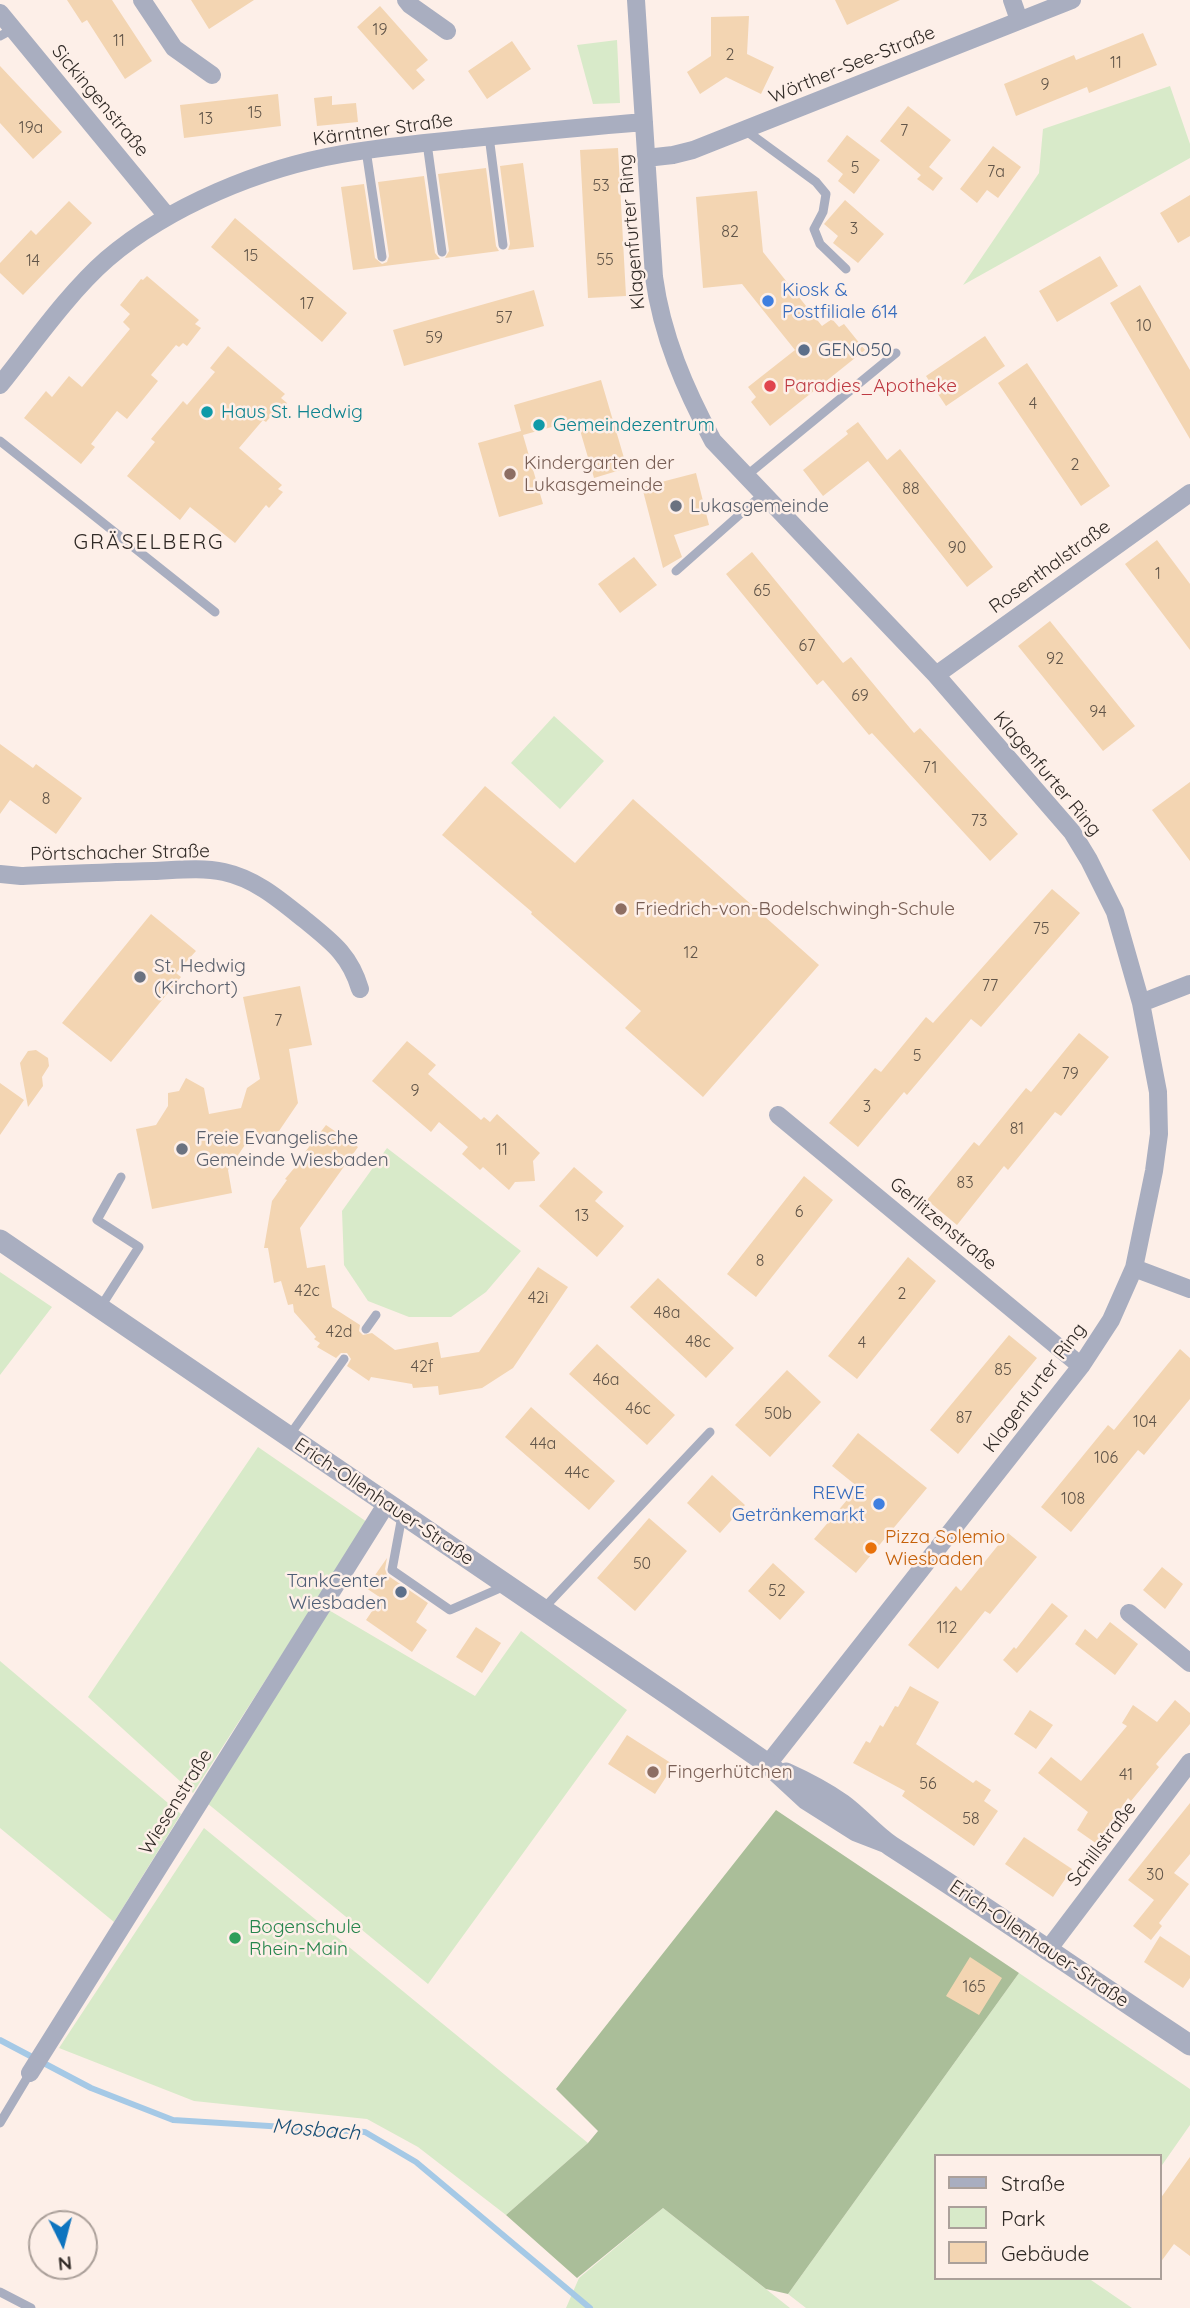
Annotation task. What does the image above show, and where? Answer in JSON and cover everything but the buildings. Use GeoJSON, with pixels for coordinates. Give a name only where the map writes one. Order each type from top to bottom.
{"type":"FeatureCollection","features":[{"type":"Feature","properties":{"kind":"street"},"geometry":{"type":"LineString","coordinates":[[142,0],[174,48],[212,75]]}},
{"type":"Feature","properties":{"kind":"street"},"geometry":{"type":"LineString","coordinates":[[406,0],[447,31]]}},
{"type":"Feature","properties":{"kind":"street","name":"Klagenfurter Ring"},"geometry":{"type":"LineString","coordinates":[[636,0],[658,307],[671,353],[696,409],[713,441],[936,675],[1072,832],[1115,912],[1142,1003],[1158,1092],[1159,1134],[1154,1171],[1134,1268],[1111,1320],[1081,1366],[768,1764]]}},
{"type":"Feature","properties":{"kind":"street"},"geometry":{"type":"LineString","coordinates":[[1012,0],[1019,20]]}},
{"type":"Feature","properties":{"kind":"street","name":"Wörther-See-Straße"},"geometry":{"type":"LineString","coordinates":[[646,158],[693,150],[1072,0]]}},
{"type":"Feature","properties":{"kind":"street","name":"Sickingenstraße"},"geometry":{"type":"LineString","coordinates":[[0,13],[6,33],[167,215]]}},
{"type":"Feature","properties":{"kind":"street","name":"Kärntner Straße"},"geometry":{"type":"LineString","coordinates":[[0,385],[88,277],[133,238],[167,215],[260,176],[313,160],[366,150],[643,122]]}},
{"type":"Feature","properties":{"kind":"street","name":"Rosenthalstraße"},"geometry":{"type":"LineString","coordinates":[[936,675],[1190,493]]}},
{"type":"Feature","properties":{"kind":"street","name":"Pörtschacher Straße"},"geometry":{"type":"LineString","coordinates":[[0,874],[21,876],[190,869],[223,871],[251,881],[273,894],[332,942],[346,957],[360,989]]}},
{"type":"Feature","properties":{"kind":"street"},"geometry":{"type":"LineString","coordinates":[[1142,1003],[1190,984]]}},
{"type":"Feature","properties":{"kind":"street","name":"Gerlitzenstraße"},"geometry":{"type":"LineString","coordinates":[[778,1115],[1081,1366]]}},
{"type":"Feature","properties":{"kind":"street","name":"Erich-Ollenhauer-Straße"},"geometry":{"type":"LineString","coordinates":[[0,1240],[768,1764],[818,1788],[843,1804],[887,1843],[1190,2045]]}},
{"type":"Feature","properties":{"kind":"street"},"geometry":{"type":"LineString","coordinates":[[1134,1268],[1190,1289]]}},
{"type":"Feature","properties":{"kind":"street","name":"Wiesenstraße"},"geometry":{"type":"LineString","coordinates":[[30,2073],[395,1509]]}},
{"type":"Feature","properties":{"kind":"street"},"geometry":{"type":"LineString","coordinates":[[1129,1613],[1190,1663]]}},
{"type":"Feature","properties":{"kind":"street","name":"Schillstraße"},"geometry":{"type":"LineString","coordinates":[[1047,1951],[1190,1762]]}},
{"type":"Feature","properties":{"kind":"lane"},"geometry":{"type":"LineString","coordinates":[[745,130],[816,182],[827,194],[823,212],[814,229],[820,244],[846,269]]}},
{"type":"Feature","properties":{"kind":"lane"},"geometry":{"type":"LineString","coordinates":[[489,136],[503,245]]}},
{"type":"Feature","properties":{"kind":"lane"},"geometry":{"type":"LineString","coordinates":[[427,143],[442,252]]}},
{"type":"Feature","properties":{"kind":"lane"},"geometry":{"type":"LineString","coordinates":[[366,150],[382,257]]}},
{"type":"Feature","properties":{"kind":"lane"},"geometry":{"type":"LineString","coordinates":[[746,476],[896,353]]}},
{"type":"Feature","properties":{"kind":"lane"},"geometry":{"type":"LineString","coordinates":[[0,441],[215,612]]}},
{"type":"Feature","properties":{"kind":"lane"},"geometry":{"type":"LineString","coordinates":[[677,572],[764,494]]}},
{"type":"Feature","properties":{"kind":"lane"},"geometry":{"type":"LineString","coordinates":[[100,1308],[139,1247],[97,1220],[121,1177]]}},
{"type":"Feature","properties":{"kind":"lane"},"geometry":{"type":"LineString","coordinates":[[366,1329],[376,1315]]}},
{"type":"Feature","properties":{"kind":"lane"},"geometry":{"type":"LineString","coordinates":[[289,1436],[344,1359]]}},
{"type":"Feature","properties":{"kind":"lane"},"geometry":{"type":"LineString","coordinates":[[543,1609],[710,1432]]}},
{"type":"Feature","properties":{"kind":"lane"},"geometry":{"type":"LineString","coordinates":[[395,1509],[392,1570],[450,1610],[507,1585]]}},
{"type":"Feature","properties":{"kind":"lane","name":"Wiesenstraße"},"geometry":{"type":"LineString","coordinates":[[0,2123],[30,2073]]}},
{"type":"Feature","properties":{"kind":"lane"},"geometry":{"type":"LineString","coordinates":[[0,2292],[31,2308]]}},
{"type":"Feature","properties":{"kind":"green space"},"geometry":{"type":"Polygon","coordinates":[[[617,40],[620,103],[593,104],[577,45],[617,40]]]}},
{"type":"Feature","properties":{"kind":"green space"},"geometry":{"type":"Polygon","coordinates":[[[1170,86],[1190,144],[1190,158],[963,285],[1039,173],[1043,129],[1170,86]]]}},
{"type":"Feature","properties":{"kind":"green space"},"geometry":{"type":"Polygon","coordinates":[[[554,716],[604,761],[560,809],[511,763],[554,716]]]}},
{"type":"Feature","properties":{"kind":"green space"},"geometry":{"type":"Polygon","coordinates":[[[387,1148],[521,1251],[486,1292],[451,1317],[409,1317],[368,1301],[344,1265],[342,1211],[387,1148]]]}},
{"type":"Feature","properties":{"kind":"green space"},"geometry":{"type":"Polygon","coordinates":[[[0,1272],[52,1307],[0,1375],[0,1272]]]}},
{"type":"Feature","properties":{"kind":"green space"},"geometry":{"type":"Polygon","coordinates":[[[258,1447],[367,1522],[193,1793],[88,1697],[258,1447]]]}},
{"type":"Feature","properties":{"kind":"green space"},"geometry":{"type":"Polygon","coordinates":[[[327,1609],[475,1696],[521,1631],[627,1710],[428,1984],[207,1803],[327,1609]]]}},
{"type":"Feature","properties":{"kind":"green space"},"geometry":{"type":"Polygon","coordinates":[[[0,1661],[181,1814],[114,1922],[0,1828],[0,1661]]]}},
{"type":"Feature","properties":{"kind":"green space"},"geometry":{"type":"Polygon","coordinates":[[[776,1810],[1019,1973],[788,2294],[766,2289],[663,2208],[577,2278],[506,2215],[588,2143],[598,2131],[556,2089],[776,1810]]]}},
{"type":"Feature","properties":{"kind":"green space","name":"Bogenschule Rhein-Main"},"geometry":{"type":"Polygon","coordinates":[[[204,1828],[588,2143],[506,2215],[418,2147],[367,2119],[194,2101],[59,2048],[204,1828]]]}},
{"type":"Feature","properties":{"kind":"green space"},"geometry":{"type":"Polygon","coordinates":[[[1019,1973],[1190,2089],[1190,2125],[1162,2165],[1162,2154],[934,2154],[934,2280],[1091,2280],[1132,2308],[806,2308],[788,2294],[1019,1973]]]}},
{"type":"Feature","properties":{"kind":"green space"},"geometry":{"type":"Polygon","coordinates":[[[663,2208],[790,2308],[566,2308],[579,2278],[663,2208]]]}},
{"type":"Feature","properties":{"kind":"waterway","name":"Mosbach"},"geometry":{"type":"LineString","coordinates":[[0,2040],[91,2088],[173,2120],[365,2132],[416,2162],[590,2308]]}},
{"type":"Feature","properties":{"kind":"place","name":"Kiosk & Postfiliale 614"},"geometry":{"type":"Point","coordinates":[768,301]}},
{"type":"Feature","properties":{"kind":"place","name":"GENO50"},"geometry":{"type":"Point","coordinates":[804,350]}},
{"type":"Feature","properties":{"kind":"place","name":"Paradies_Apotheke"},"geometry":{"type":"Point","coordinates":[770,386]}},
{"type":"Feature","properties":{"kind":"place","name":"Haus St. Hedwig"},"geometry":{"type":"Point","coordinates":[207,412]}},
{"type":"Feature","properties":{"kind":"place","name":"Gemeindezentrum"},"geometry":{"type":"Point","coordinates":[539,425]}},
{"type":"Feature","properties":{"kind":"place","name":"Kindergarten der Lukasgemeinde"},"geometry":{"type":"Point","coordinates":[510,474]}},
{"type":"Feature","properties":{"kind":"place","name":"Lukasgemeinde"},"geometry":{"type":"Point","coordinates":[676,506]}},
{"type":"Feature","properties":{"kind":"place","name":"Friedrich-von-Bodelschwingh-Schule"},"geometry":{"type":"Point","coordinates":[621,909]}},
{"type":"Feature","properties":{"kind":"place","name":"St. Hedwig (Kirchort)"},"geometry":{"type":"Point","coordinates":[140,977]}},
{"type":"Feature","properties":{"kind":"place","name":"Freie Evangelische Gemeinde Wiesbaden"},"geometry":{"type":"Point","coordinates":[182,1149]}},
{"type":"Feature","properties":{"kind":"place","name":"REWE Getränkemarkt"},"geometry":{"type":"Point","coordinates":[879,1504]}},
{"type":"Feature","properties":{"kind":"place","name":"Pizza Solemio Wiesbaden"},"geometry":{"type":"Point","coordinates":[871,1548]}},
{"type":"Feature","properties":{"kind":"place","name":"TankCenter Wiesbaden"},"geometry":{"type":"Point","coordinates":[401,1592]}},
{"type":"Feature","properties":{"kind":"place","name":"Fingerhütchen"},"geometry":{"type":"Point","coordinates":[653,1772]}},
{"type":"Feature","properties":{"kind":"place","name":"Bogenschule Rhein-Main"},"geometry":{"type":"Point","coordinates":[235,1938]}},
{"type":"Feature","properties":{"kind":"district","name":"GRÄSELBERG"},"geometry":{"type":"Point","coordinates":[149,543]}}]}
